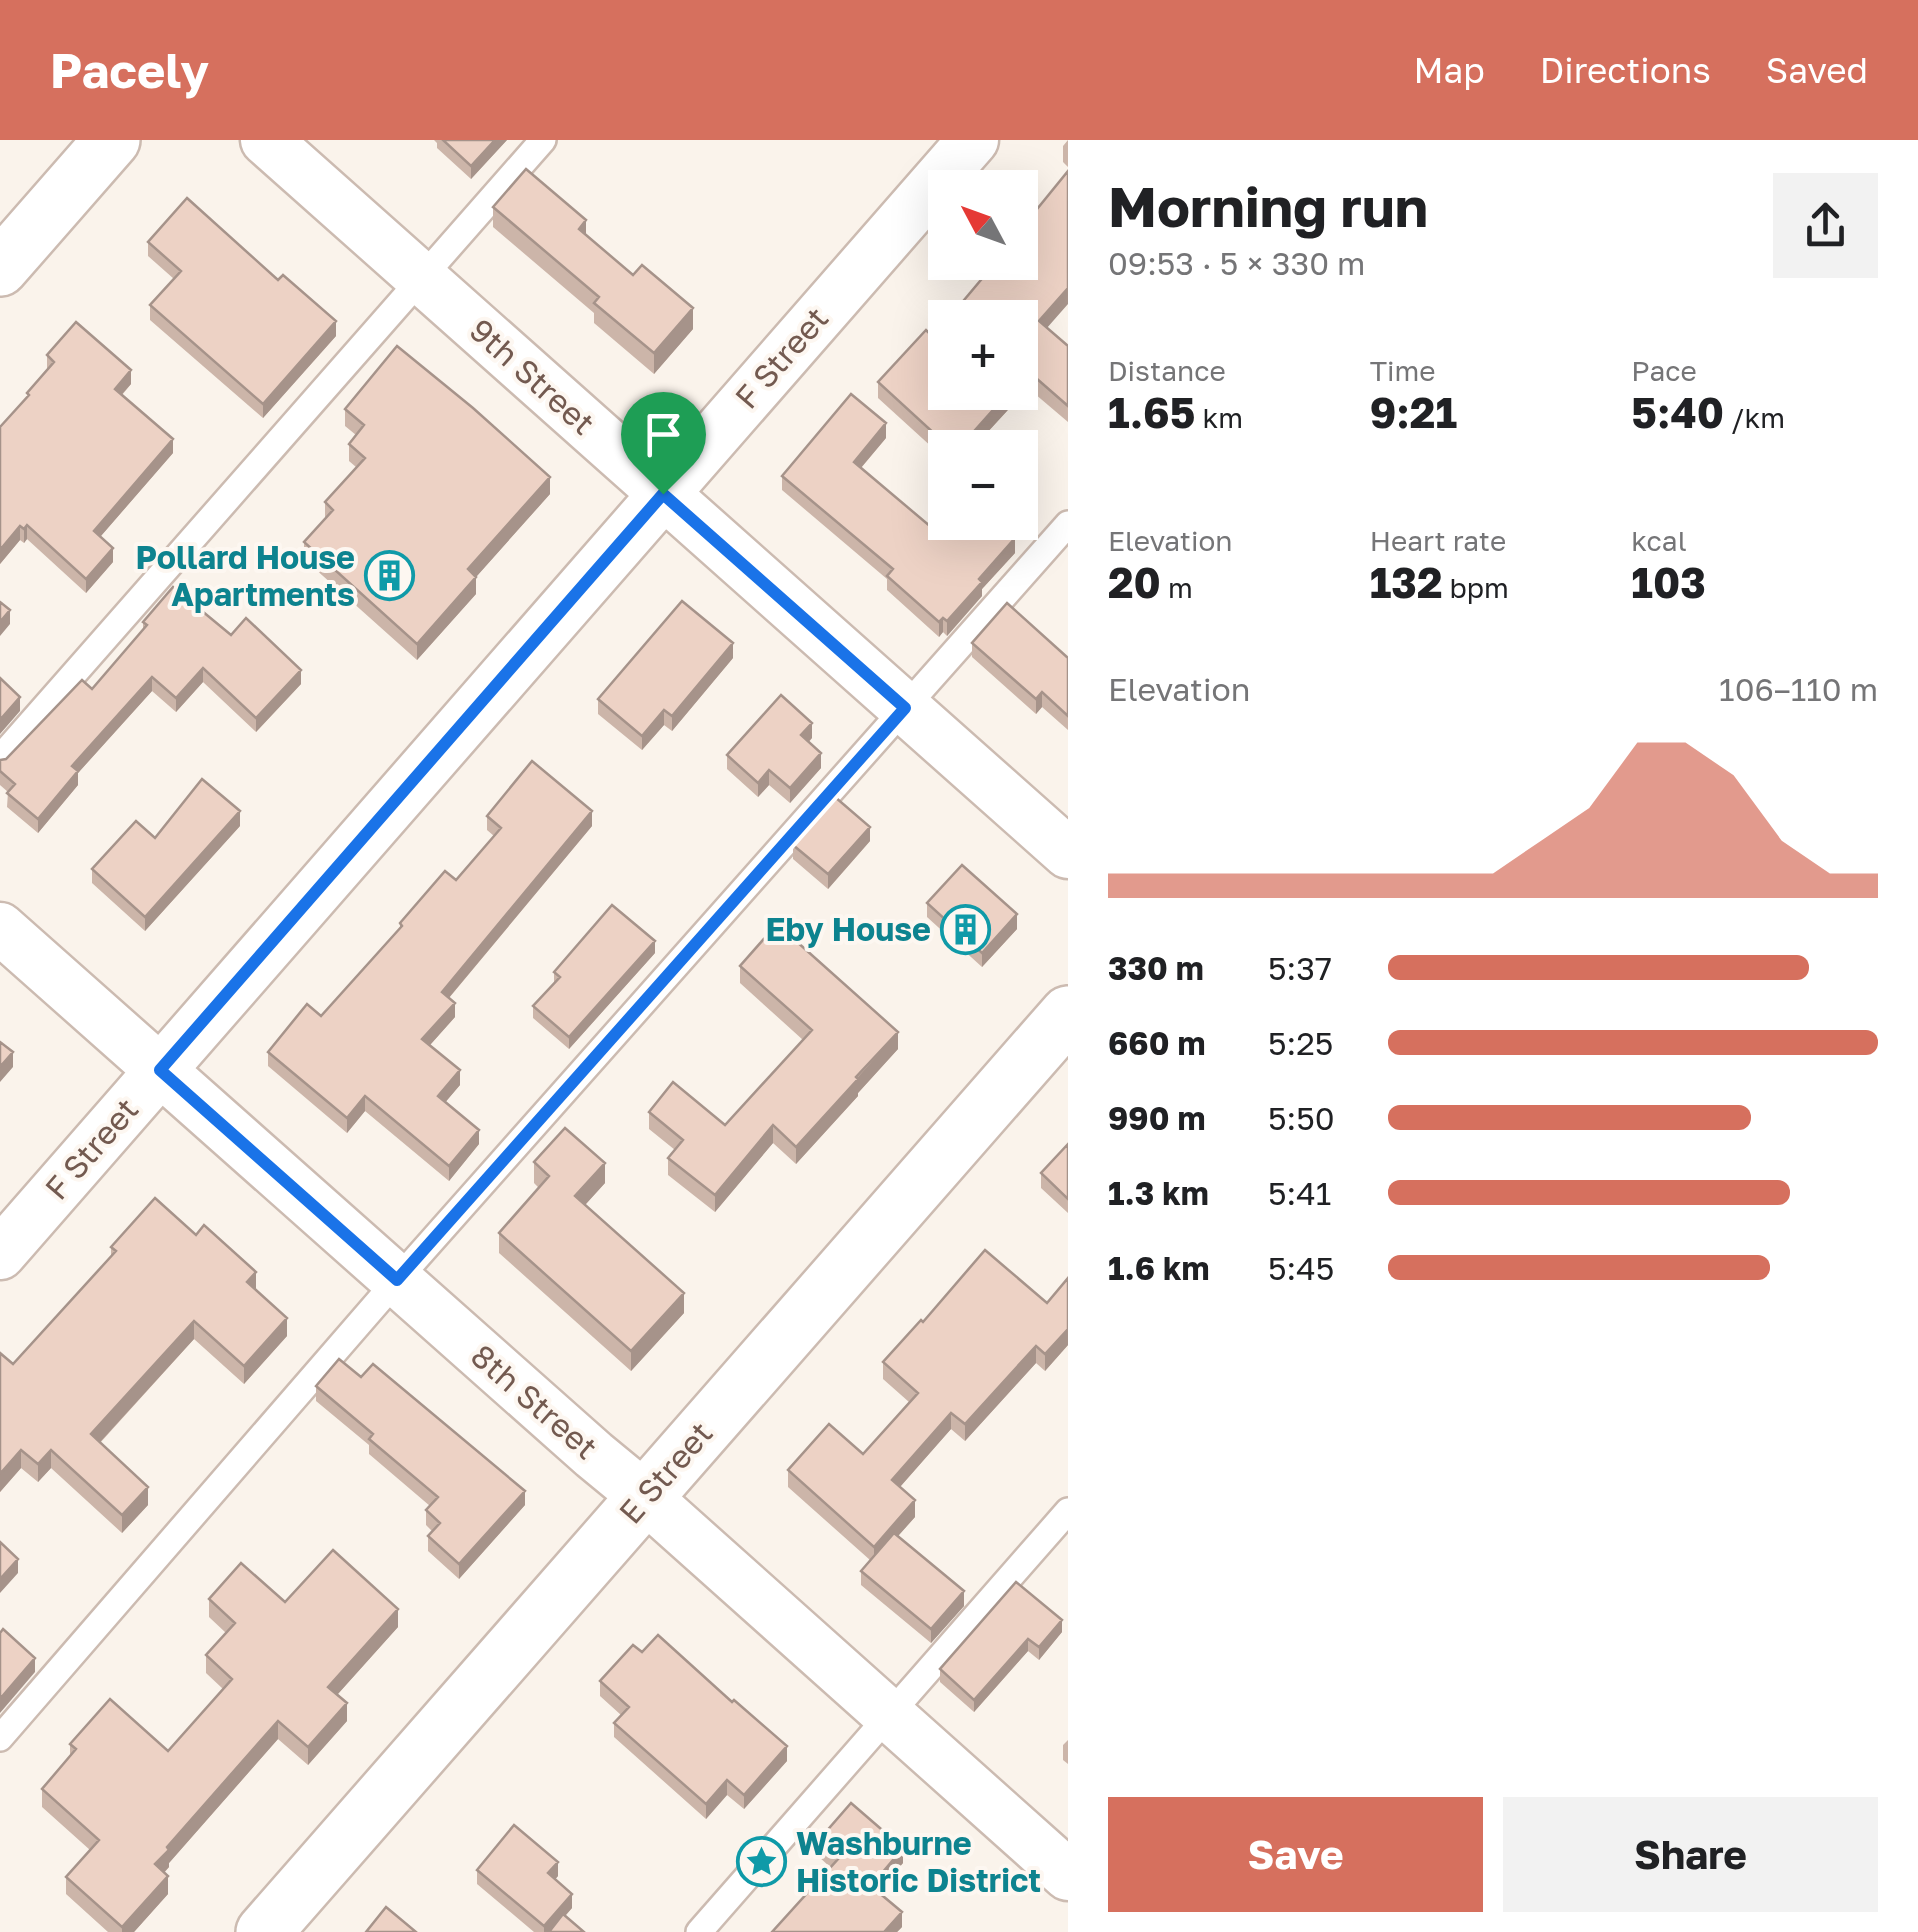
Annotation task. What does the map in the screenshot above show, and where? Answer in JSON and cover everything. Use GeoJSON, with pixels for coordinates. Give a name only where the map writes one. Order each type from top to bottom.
{"type":"FeatureCollection","features":[{"type":"Feature","properties":{"kind":"street"},"geometry":{"type":"LineString","coordinates":[[0,268],[112,140]]}},
{"type":"Feature","properties":{"kind":"street","name":"9th Street"},"geometry":{"type":"LineString","coordinates":[[266,140],[1068,852]]}},
{"type":"Feature","properties":{"kind":"street","name":"F Street"},"geometry":{"type":"LineString","coordinates":[[0,1254],[973,140]]}},
{"type":"Feature","properties":{"kind":"street","name":"8th Street"},"geometry":{"type":"LineString","coordinates":[[0,928],[1068,1875]]}},
{"type":"Feature","properties":{"kind":"street","name":"E Street"},"geometry":{"type":"LineString","coordinates":[[264,1932],[1068,1014]]}},
{"type":"Feature","properties":{"kind":"lane"},"geometry":{"type":"LineString","coordinates":[[0,758],[543,140]]}},
{"type":"Feature","properties":{"kind":"lane"},"geometry":{"type":"LineString","coordinates":[[0,1738],[397,1280],[1068,524]]}},
{"type":"Feature","properties":{"kind":"lane"},"geometry":{"type":"LineString","coordinates":[[699,1932],[1068,1511]]}},
{"type":"Feature","properties":{"kind":"building"},"geometry":{"type":"Polygon","coordinates":[[[443,140],[495,140],[471,166],[443,140]]]}},
{"type":"Feature","properties":{"kind":"building"},"geometry":{"type":"Polygon","coordinates":[[[526,169],[586,220],[579,229],[633,275],[642,265],[693,308],[654,353],[594,303],[599,297],[493,207],[526,169]]]}},
{"type":"Feature","properties":{"kind":"building"},"geometry":{"type":"Polygon","coordinates":[[[1068,171],[1068,288],[1039,321],[1068,346],[1068,406],[1038,380],[1038,300],[964,300],[981,280],[1038,280],[1038,208],[1068,171]]]}},
{"type":"Feature","properties":{"kind":"building"},"geometry":{"type":"Polygon","coordinates":[[[187,198],[278,280],[283,275],[336,321],[263,404],[150,305],[181,271],[148,242],[187,198]]]}},
{"type":"Feature","properties":{"kind":"building"},"geometry":{"type":"Polygon","coordinates":[[[76,322],[131,370],[115,389],[173,439],[94,531],[113,548],[86,579],[27,525],[24,529],[20,526],[0,550],[0,427],[54,362],[47,355],[76,322]]]}},
{"type":"Feature","properties":{"kind":"building"},"geometry":{"type":"Polygon","coordinates":[[[926,330],[928,410],[993,410],[975,430],[930,430],[878,382],[926,330]]]}},
{"type":"Feature","properties":{"kind":"building"},"geometry":{"type":"Polygon","coordinates":[[[397,346],[550,477],[468,569],[476,577],[417,644],[304,542],[333,510],[325,502],[365,458],[349,444],[364,425],[345,409],[397,346]]]}},
{"type":"Feature","properties":{"kind":"building"},"geometry":{"type":"Polygon","coordinates":[[[851,394],[886,423],[854,462],[928,524],[928,540],[1013,540],[947,621],[943,618],[939,622],[887,576],[893,569],[782,476],[851,394]]]}},
{"type":"Feature","properties":{"kind":"building"},"geometry":{"type":"Polygon","coordinates":[[[173,587],[231,635],[246,618],[301,670],[256,718],[203,668],[176,698],[152,677],[72,766],[78,771],[38,819],[7,793],[15,784],[0,771],[0,760],[6,759],[82,680],[92,689],[147,625],[143,622],[173,587]]]}},
{"type":"Feature","properties":{"kind":"building"},"geometry":{"type":"Polygon","coordinates":[[[682,601],[733,643],[672,716],[664,710],[642,736],[598,699],[682,601]]]}},
{"type":"Feature","properties":{"kind":"building"},"geometry":{"type":"Polygon","coordinates":[[[0,602],[10,610],[0,622],[0,602]]]}},
{"type":"Feature","properties":{"kind":"building"},"geometry":{"type":"Polygon","coordinates":[[[1007,603],[1068,658],[1068,716],[1042,692],[1036,699],[972,643],[1007,603]]]}},
{"type":"Feature","properties":{"kind":"building"},"geometry":{"type":"Polygon","coordinates":[[[0,678],[20,697],[0,720],[0,678]]]}},
{"type":"Feature","properties":{"kind":"building"},"geometry":{"type":"Polygon","coordinates":[[[781,695],[812,723],[801,735],[821,753],[790,788],[769,770],[758,783],[727,755],[781,695]]]}},
{"type":"Feature","properties":{"kind":"building"},"geometry":{"type":"Polygon","coordinates":[[[532,761],[592,811],[442,992],[455,1003],[422,1039],[460,1070],[438,1096],[479,1130],[449,1166],[365,1096],[347,1118],[268,1052],[307,1004],[321,1016],[402,926],[400,923],[445,871],[456,880],[501,828],[487,816],[532,761]]]}},
{"type":"Feature","properties":{"kind":"building"},"geometry":{"type":"Polygon","coordinates":[[[202,779],[240,811],[145,917],[92,869],[136,821],[155,838],[202,779]]]}},
{"type":"Feature","properties":{"kind":"building"},"geometry":{"type":"Polygon","coordinates":[[[835,797],[870,827],[828,874],[793,845],[835,797]]]}},
{"type":"Feature","properties":{"kind":"building"},"geometry":{"type":"Polygon","coordinates":[[[962,865],[1017,914],[982,953],[927,903],[962,865]]]}},
{"type":"Feature","properties":{"kind":"building"},"geometry":{"type":"Polygon","coordinates":[[[612,905],[655,941],[569,1037],[533,1006],[560,977],[554,972],[612,905]]]}},
{"type":"Feature","properties":{"kind":"building"},"geometry":{"type":"Polygon","coordinates":[[[777,924],[898,1032],[796,1147],[773,1125],[715,1195],[668,1158],[683,1140],[649,1112],[673,1082],[725,1125],[812,1030],[740,966],[777,924]]]}},
{"type":"Feature","properties":{"kind":"building"},"geometry":{"type":"Polygon","coordinates":[[[0,1042],[13,1052],[0,1067],[0,1042]]]}},
{"type":"Feature","properties":{"kind":"building"},"geometry":{"type":"Polygon","coordinates":[[[565,1128],[605,1163],[575,1196],[684,1293],[631,1351],[499,1233],[549,1176],[534,1162],[565,1128]]]}},
{"type":"Feature","properties":{"kind":"building"},"geometry":{"type":"Polygon","coordinates":[[[1068,1144],[1068,1199],[1041,1173],[1068,1144]]]}},
{"type":"Feature","properties":{"kind":"building"},"geometry":{"type":"Polygon","coordinates":[[[155,1198],[196,1235],[204,1225],[256,1272],[247,1282],[287,1318],[244,1366],[194,1321],[91,1434],[148,1487],[122,1515],[51,1450],[38,1464],[21,1450],[0,1474],[0,1353],[13,1364],[116,1251],[111,1247],[155,1198]]]}},
{"type":"Feature","properties":{"kind":"building"},"geometry":{"type":"Polygon","coordinates":[[[985,1250],[1047,1303],[1068,1278],[1068,1329],[1045,1354],[1036,1346],[965,1424],[951,1413],[892,1480],[915,1500],[874,1547],[788,1470],[829,1424],[863,1454],[918,1393],[883,1362],[985,1250]]]}},
{"type":"Feature","properties":{"kind":"building"},"geometry":{"type":"Polygon","coordinates":[[[339,1359],[361,1377],[373,1364],[525,1491],[459,1564],[428,1536],[440,1523],[426,1510],[438,1497],[369,1439],[373,1434],[316,1386],[339,1359]]]}},
{"type":"Feature","properties":{"kind":"building"},"geometry":{"type":"Polygon","coordinates":[[[894,1533],[964,1591],[931,1629],[861,1571],[894,1533]]]}},
{"type":"Feature","properties":{"kind":"building"},"geometry":{"type":"Polygon","coordinates":[[[0,1542],[18,1559],[0,1579],[0,1542]]]}},
{"type":"Feature","properties":{"kind":"building"},"geometry":{"type":"Polygon","coordinates":[[[333,1550],[398,1609],[328,1687],[347,1703],[308,1747],[278,1721],[167,1847],[169,1850],[155,1864],[168,1876],[122,1927],[66,1877],[99,1840],[42,1789],[76,1749],[70,1744],[110,1699],[168,1751],[232,1679],[206,1655],[235,1623],[209,1599],[241,1563],[285,1602],[333,1550]]]}},
{"type":"Feature","properties":{"kind":"building"},"geometry":{"type":"Polygon","coordinates":[[[1016,1582],[1062,1620],[1039,1647],[1028,1639],[974,1700],[940,1669],[1016,1582]]]}},
{"type":"Feature","properties":{"kind":"building"},"geometry":{"type":"Polygon","coordinates":[[[3,1629],[35,1658],[0,1699],[0,1633],[3,1629]]]}},
{"type":"Feature","properties":{"kind":"building"},"geometry":{"type":"Polygon","coordinates":[[[658,1635],[787,1746],[744,1795],[727,1780],[706,1804],[614,1723],[629,1707],[600,1681],[633,1645],[642,1652],[658,1635]]]}},
{"type":"Feature","properties":{"kind":"building"},"geometry":{"type":"Polygon","coordinates":[[[851,1803],[903,1848],[871,1886],[902,1912],[884,1932],[772,1932],[838,1859],[818,1841],[851,1803]]]}},
{"type":"Feature","properties":{"kind":"building"},"geometry":{"type":"Polygon","coordinates":[[[514,1825],[558,1862],[548,1873],[572,1894],[544,1926],[477,1870],[514,1825]]]}},
{"type":"Feature","properties":{"kind":"building"},"geometry":{"type":"Polygon","coordinates":[[[386,1907],[416,1932],[366,1932],[386,1907]]]}},
{"type":"Feature","properties":{"kind":"building"},"geometry":{"type":"Polygon","coordinates":[[[563,1914],[584,1932],[549,1932],[563,1914]]]}},
{"type":"Feature","properties":{"kind":"place","name":"Pollard House Apartments"},"geometry":{"type":"Point","coordinates":[390,576]}},
{"type":"Feature","properties":{"kind":"place","name":"Eby House"},"geometry":{"type":"Point","coordinates":[966,930]}},
{"type":"Feature","properties":{"kind":"place","name":"Washburne Historic District"},"geometry":{"type":"Point","coordinates":[761,1862]}},
{"type":"Feature","properties":{"kind":"route"},"geometry":{"type":"LineString","coordinates":[[663,494],[905,708],[397,1280],[160,1070],[663,494]]}}]}
